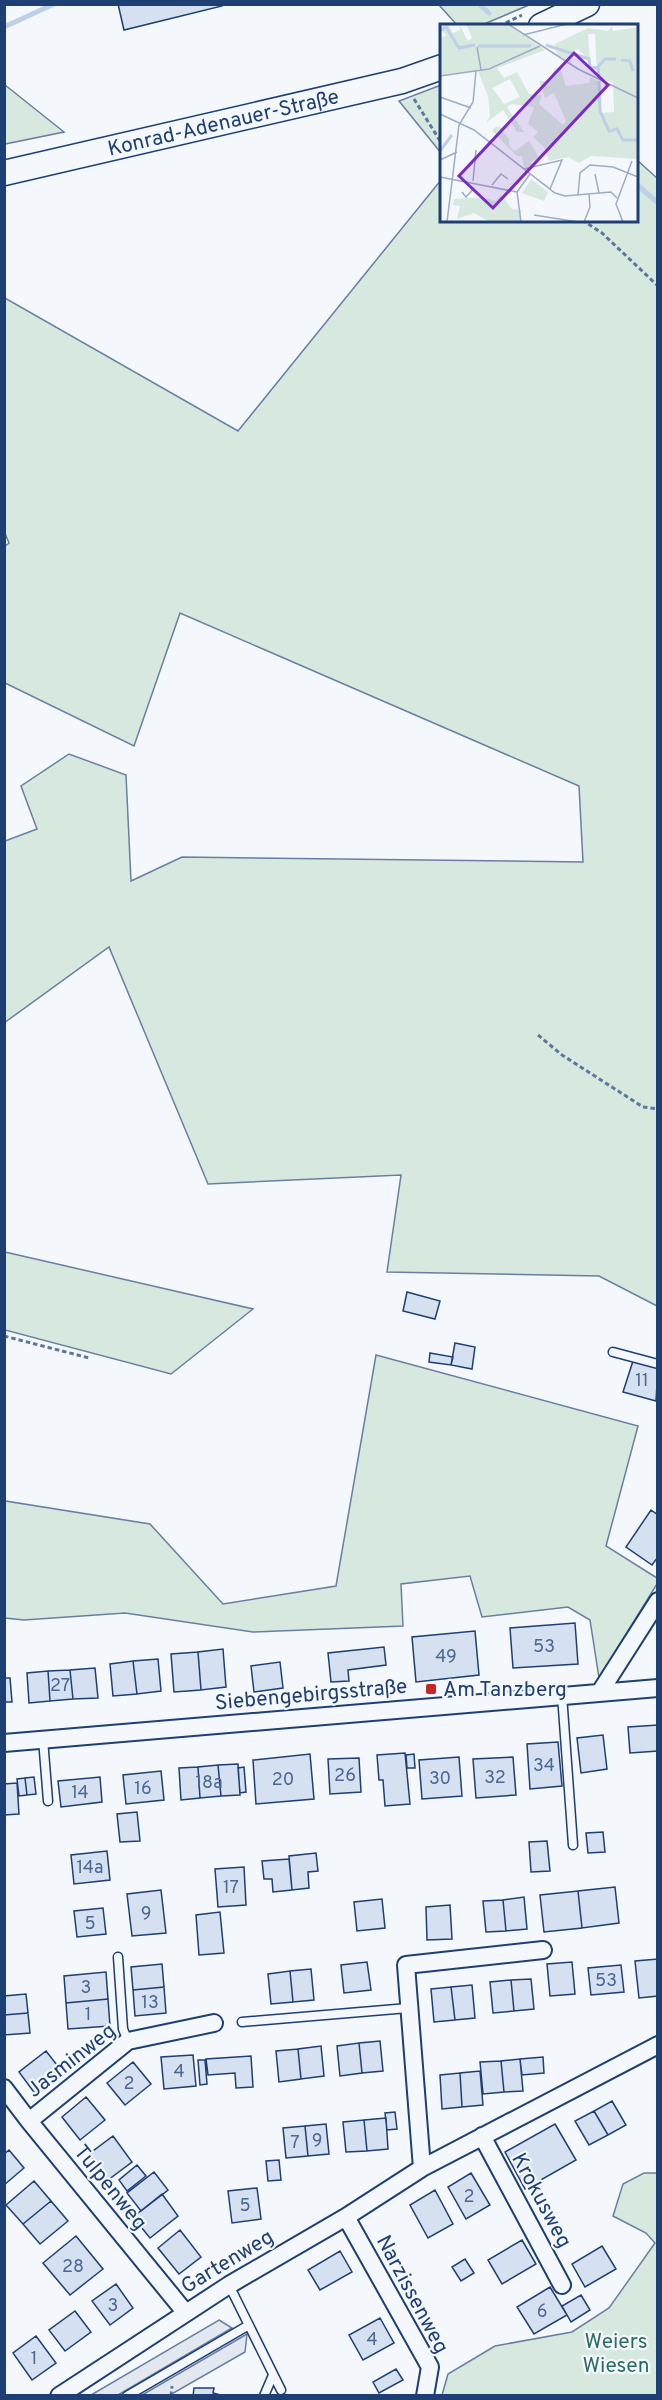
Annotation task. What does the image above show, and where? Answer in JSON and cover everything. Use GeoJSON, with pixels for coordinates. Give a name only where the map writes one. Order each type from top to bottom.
{"type":"FeatureCollection","features":[{"type":"Feature","properties":{"kind":"street"},"geometry":{"type":"LineString","coordinates":[[545,24],[587,4]]}},
{"type":"Feature","properties":{"kind":"street","name":"Konrad-Adenauer-Straße"},"geometry":{"type":"LineString","coordinates":[[4,173],[402,81],[440,67]]}},
{"type":"Feature","properties":{"kind":"street"},"geometry":{"type":"LineString","coordinates":[[600,1692],[657,1601]]}},
{"type":"Feature","properties":{"kind":"street","name":"Siebengebirgsstraße"},"geometry":{"type":"LineString","coordinates":[[4,1743],[657,1688]]}},
{"type":"Feature","properties":{"kind":"street"},"geometry":{"type":"LineString","coordinates":[[422,2168],[406,1965],[543,1950]]}},
{"type":"Feature","properties":{"kind":"street","name":"Jasminweg"},"geometry":{"type":"LineString","coordinates":[[29,2121],[128,2041],[214,2023]]}},
{"type":"Feature","properties":{"kind":"street","name":"Gartenweg"},"geometry":{"type":"LineString","coordinates":[[59,2395],[185,2312],[346,2217],[422,2168],[657,2045]]}},
{"type":"Feature","properties":{"kind":"street","name":"Tulpenweg"},"geometry":{"type":"LineString","coordinates":[[4,2088],[185,2312]]}},
{"type":"Feature","properties":{"kind":"street","name":"Krokusweg"},"geometry":{"type":"LineString","coordinates":[[482,2136],[562,2285]]}},
{"type":"Feature","properties":{"kind":"street","name":"Narzissenweg"},"geometry":{"type":"LineString","coordinates":[[346,2217],[430,2367],[425,2396]]}},
{"type":"Feature","properties":{"kind":"lane"},"geometry":{"type":"LineString","coordinates":[[613,1352],[657,1364]]}},
{"type":"Feature","properties":{"kind":"lane"},"geometry":{"type":"LineString","coordinates":[[562,1695],[573,1845]]}},
{"type":"Feature","properties":{"kind":"lane"},"geometry":{"type":"LineString","coordinates":[[43,1740],[48,1801]]}},
{"type":"Feature","properties":{"kind":"lane"},"geometry":{"type":"LineString","coordinates":[[118,1957],[123,2029],[128,2041]]}},
{"type":"Feature","properties":{"kind":"lane"},"geometry":{"type":"LineString","coordinates":[[242,2022],[408,2008]]}},
{"type":"Feature","properties":{"kind":"lane"},"geometry":{"type":"LineString","coordinates":[[229,2285],[281,2390]]}},
{"type":"Feature","properties":{"kind":"lane"},"geometry":{"type":"LineString","coordinates":[[127,2396],[249,2325]]}},
{"type":"Feature","properties":{"kind":"lane"},"geometry":{"type":"LineString","coordinates":[[264,2396],[273,2375]]}},
{"type":"Feature","properties":{"kind":"path"},"geometry":{"type":"LineString","coordinates":[[402,81],[440,142]]}},
{"type":"Feature","properties":{"kind":"path"},"geometry":{"type":"LineString","coordinates":[[585,222],[602,233],[657,286]]}},
{"type":"Feature","properties":{"kind":"path"},"geometry":{"type":"LineString","coordinates":[[538,1035],[562,1055],[643,1107],[657,1109]]}},
{"type":"Feature","properties":{"kind":"path"},"geometry":{"type":"LineString","coordinates":[[4,1336],[89,1358]]}},
{"type":"Feature","properties":{"kind":"green space"},"geometry":{"type":"Polygon","coordinates":[[[439,5],[529,5],[484,24],[456,24],[439,5]]]}},
{"type":"Feature","properties":{"kind":"green space"},"geometry":{"type":"Polygon","coordinates":[[[5,85],[64,132],[5,144],[5,85]]]}},
{"type":"Feature","properties":{"kind":"green space"},"geometry":{"type":"Polygon","coordinates":[[[440,86],[440,152],[399,101],[440,86]]]}},
{"type":"Feature","properties":{"kind":"green space"},"geometry":{"type":"Polygon","coordinates":[[[638,161],[658,179],[657,1306],[599,1276],[387,1272],[401,1175],[208,1184],[109,947],[4,1023],[5,841],[37,829],[21,786],[69,754],[126,775],[131,881],[182,857],[583,862],[579,786],[180,613],[134,746],[5,683],[4,547],[9,543],[4,531],[5,298],[238,431],[440,181],[440,222],[638,222],[638,161]]]}},
{"type":"Feature","properties":{"kind":"green space"},"geometry":{"type":"Polygon","coordinates":[[[5,1252],[253,1309],[171,1374],[5,1330],[5,1252]]]}},
{"type":"Feature","properties":{"kind":"green space"},"geometry":{"type":"Polygon","coordinates":[[[376,1355],[638,1426],[606,1546],[657,1578],[657,1584],[599,1678],[590,1620],[568,1607],[482,1617],[470,1576],[401,1584],[403,1626],[253,1632],[125,1613],[24,1620],[5,1618],[5,1501],[150,1524],[223,1604],[336,1586],[376,1355]]]}},
{"type":"Feature","properties":{"kind":"green space","name":"Weiers Wiesen"},"geometry":{"type":"Polygon","coordinates":[[[644,2173],[657,2173],[657,2395],[442,2395],[448,2374],[495,2346],[572,2332],[609,2308],[655,2243],[646,2233],[613,2216],[623,2184],[644,2173]]]}},
{"type":"Feature","properties":{"kind":"shaded area"},"geometry":{"type":"Polygon","coordinates":[[[219,2320],[232,2328],[118,2395],[91,2395],[219,2320]]]}},
{"type":"Feature","properties":{"kind":"shaded area"},"geometry":{"type":"Polygon","coordinates":[[[247,2334],[245,2352],[170,2395],[142,2395],[247,2334]]]}},
{"type":"Feature","properties":{"kind":"building"},"geometry":{"type":"Polygon","coordinates":[[[118,4],[222,4],[222,6],[124,30],[118,4]]]}},
{"type":"Feature","properties":{"kind":"building"},"geometry":{"type":"Polygon","coordinates":[[[407,1292],[440,1301],[435,1319],[403,1311],[407,1292]]]}},
{"type":"Feature","properties":{"kind":"building"},"geometry":{"type":"Polygon","coordinates":[[[455,1343],[475,1347],[472,1369],[451,1365],[455,1343]]]}},
{"type":"Feature","properties":{"kind":"building"},"geometry":{"type":"Polygon","coordinates":[[[430,1353],[453,1357],[451,1365],[429,1362],[430,1353]]]}},
{"type":"Feature","properties":{"kind":"building"},"geometry":{"type":"Polygon","coordinates":[[[633,1361],[658,1368],[656,1401],[623,1392],[633,1361]]]}},
{"type":"Feature","properties":{"kind":"building"},"geometry":{"type":"Polygon","coordinates":[[[651,1510],[658,1515],[658,1557],[652,1565],[626,1547],[651,1510]]]}},
{"type":"Feature","properties":{"kind":"building"},"geometry":{"type":"Polygon","coordinates":[[[575,1623],[578,1664],[513,1668],[510,1628],[575,1623]]]}},
{"type":"Feature","properties":{"kind":"building"},"geometry":{"type":"Polygon","coordinates":[[[475,1631],[479,1675],[416,1682],[412,1637],[475,1631]]]}},
{"type":"Feature","properties":{"kind":"building"},"geometry":{"type":"Polygon","coordinates":[[[384,1647],[386,1665],[348,1670],[349,1681],[331,1682],[328,1653],[384,1647]]]}},
{"type":"Feature","properties":{"kind":"building"},"geometry":{"type":"Polygon","coordinates":[[[223,1649],[226,1687],[201,1690],[198,1652],[223,1649]]]}},
{"type":"Feature","properties":{"kind":"building"},"geometry":{"type":"Polygon","coordinates":[[[198,1652],[201,1690],[174,1692],[171,1654],[198,1652]]]}},
{"type":"Feature","properties":{"kind":"building"},"geometry":{"type":"Polygon","coordinates":[[[158,1659],[161,1691],[137,1694],[133,1661],[158,1659]]]}},
{"type":"Feature","properties":{"kind":"building"},"geometry":{"type":"Polygon","coordinates":[[[133,1661],[137,1694],[113,1696],[110,1664],[133,1661]]]}},
{"type":"Feature","properties":{"kind":"building"},"geometry":{"type":"Polygon","coordinates":[[[280,1662],[283,1688],[254,1692],[251,1666],[280,1662]]]}},
{"type":"Feature","properties":{"kind":"building"},"geometry":{"type":"Polygon","coordinates":[[[95,1668],[98,1698],[73,1699],[70,1670],[95,1668]]]}},
{"type":"Feature","properties":{"kind":"building"},"geometry":{"type":"Polygon","coordinates":[[[70,1670],[73,1699],[50,1701],[48,1671],[70,1670]]]}},
{"type":"Feature","properties":{"kind":"building"},"geometry":{"type":"Polygon","coordinates":[[[48,1671],[50,1701],[29,1703],[27,1673],[48,1671]]]}},
{"type":"Feature","properties":{"kind":"building"},"geometry":{"type":"Polygon","coordinates":[[[4,1678],[10,1678],[12,1702],[4,1702],[4,1678]]]}},
{"type":"Feature","properties":{"kind":"building"},"geometry":{"type":"Polygon","coordinates":[[[658,1725],[658,1751],[630,1753],[628,1727],[658,1725]]]}},
{"type":"Feature","properties":{"kind":"building"},"geometry":{"type":"Polygon","coordinates":[[[603,1735],[607,1769],[581,1773],[577,1738],[603,1735]]]}},
{"type":"Feature","properties":{"kind":"building"},"geometry":{"type":"Polygon","coordinates":[[[558,1742],[562,1786],[530,1789],[527,1744],[558,1742]]]}},
{"type":"Feature","properties":{"kind":"building"},"geometry":{"type":"Polygon","coordinates":[[[405,1753],[410,1804],[385,1806],[383,1780],[379,1780],[377,1755],[405,1753]]]}},
{"type":"Feature","properties":{"kind":"building"},"geometry":{"type":"Polygon","coordinates":[[[310,1754],[314,1799],[256,1804],[253,1760],[310,1754]]]}},
{"type":"Feature","properties":{"kind":"building"},"geometry":{"type":"Polygon","coordinates":[[[414,1754],[415,1768],[407,1768],[406,1755],[414,1754]]]}},
{"type":"Feature","properties":{"kind":"building"},"geometry":{"type":"Polygon","coordinates":[[[459,1757],[462,1796],[422,1799],[419,1760],[459,1757]]]}},
{"type":"Feature","properties":{"kind":"building"},"geometry":{"type":"Polygon","coordinates":[[[513,1757],[516,1795],[476,1798],[473,1759],[513,1757]]]}},
{"type":"Feature","properties":{"kind":"building"},"geometry":{"type":"Polygon","coordinates":[[[359,1758],[361,1792],[330,1794],[328,1759],[359,1758]]]}},
{"type":"Feature","properties":{"kind":"building"},"geometry":{"type":"Polygon","coordinates":[[[238,1764],[240,1795],[221,1796],[218,1765],[238,1764]]]}},
{"type":"Feature","properties":{"kind":"building"},"geometry":{"type":"Polygon","coordinates":[[[218,1765],[221,1796],[200,1798],[198,1767],[218,1765]]]}},
{"type":"Feature","properties":{"kind":"building"},"geometry":{"type":"Polygon","coordinates":[[[198,1767],[200,1798],[181,1800],[179,1768],[198,1767]]]}},
{"type":"Feature","properties":{"kind":"building"},"geometry":{"type":"Polygon","coordinates":[[[244,1767],[246,1792],[240,1793],[238,1768],[244,1767]]]}},
{"type":"Feature","properties":{"kind":"building"},"geometry":{"type":"Polygon","coordinates":[[[161,1771],[164,1800],[126,1804],[123,1775],[161,1771]]]}},
{"type":"Feature","properties":{"kind":"building"},"geometry":{"type":"Polygon","coordinates":[[[34,1777],[36,1794],[27,1795],[25,1778],[34,1777]]]}},
{"type":"Feature","properties":{"kind":"building"},"geometry":{"type":"Polygon","coordinates":[[[100,1777],[102,1802],[61,1807],[58,1781],[100,1777]]]}},
{"type":"Feature","properties":{"kind":"building"},"geometry":{"type":"Polygon","coordinates":[[[25,1778],[27,1795],[19,1796],[17,1779],[25,1778]]]}},
{"type":"Feature","properties":{"kind":"building"},"geometry":{"type":"Polygon","coordinates":[[[17,1783],[19,1814],[4,1815],[4,1784],[17,1783]]]}},
{"type":"Feature","properties":{"kind":"building"},"geometry":{"type":"Polygon","coordinates":[[[137,1812],[140,1841],[120,1842],[117,1814],[137,1812]]]}},
{"type":"Feature","properties":{"kind":"building"},"geometry":{"type":"Polygon","coordinates":[[[603,1832],[605,1852],[588,1853],[586,1833],[603,1832]]]}},
{"type":"Feature","properties":{"kind":"building"},"geometry":{"type":"Polygon","coordinates":[[[547,1841],[550,1871],[531,1872],[529,1842],[547,1841]]]}},
{"type":"Feature","properties":{"kind":"building"},"geometry":{"type":"Polygon","coordinates":[[[107,1851],[110,1880],[74,1884],[71,1855],[107,1851]]]}},
{"type":"Feature","properties":{"kind":"building"},"geometry":{"type":"Polygon","coordinates":[[[316,1853],[318,1871],[308,1872],[309,1888],[292,1890],[289,1856],[316,1853]]]}},
{"type":"Feature","properties":{"kind":"building"},"geometry":{"type":"Polygon","coordinates":[[[289,1859],[292,1890],[273,1892],[272,1879],[264,1879],[262,1861],[289,1859]]]}},
{"type":"Feature","properties":{"kind":"building"},"geometry":{"type":"Polygon","coordinates":[[[244,1867],[246,1905],[218,1907],[215,1869],[244,1867]]]}},
{"type":"Feature","properties":{"kind":"building"},"geometry":{"type":"Polygon","coordinates":[[[615,1887],[619,1923],[582,1928],[578,1891],[615,1887]]]}},
{"type":"Feature","properties":{"kind":"building"},"geometry":{"type":"Polygon","coordinates":[[[161,1890],[166,1933],[132,1936],[127,1894],[161,1890]]]}},
{"type":"Feature","properties":{"kind":"building"},"geometry":{"type":"Polygon","coordinates":[[[578,1891],[582,1928],[544,1932],[540,1895],[578,1891]]]}},
{"type":"Feature","properties":{"kind":"building"},"geometry":{"type":"Polygon","coordinates":[[[524,1897],[527,1929],[506,1931],[503,1900],[524,1897]]]}},
{"type":"Feature","properties":{"kind":"building"},"geometry":{"type":"Polygon","coordinates":[[[382,1899],[385,1928],[357,1931],[354,1902],[382,1899]]]}},
{"type":"Feature","properties":{"kind":"building"},"geometry":{"type":"Polygon","coordinates":[[[503,1900],[506,1931],[486,1932],[483,1901],[503,1900]]]}},
{"type":"Feature","properties":{"kind":"building"},"geometry":{"type":"Polygon","coordinates":[[[450,1905],[452,1939],[427,1940],[426,1907],[450,1905]]]}},
{"type":"Feature","properties":{"kind":"building"},"geometry":{"type":"Polygon","coordinates":[[[103,1908],[106,1934],[77,1937],[74,1911],[103,1908]]]}},
{"type":"Feature","properties":{"kind":"building"},"geometry":{"type":"Polygon","coordinates":[[[220,1912],[224,1953],[199,1955],[196,1915],[220,1912]]]}},
{"type":"Feature","properties":{"kind":"building"},"geometry":{"type":"Polygon","coordinates":[[[658,1959],[658,1996],[639,1998],[635,1961],[658,1959]]]}},
{"type":"Feature","properties":{"kind":"building"},"geometry":{"type":"Polygon","coordinates":[[[367,1962],[371,1990],[344,1993],[341,1965],[367,1962]]]}},
{"type":"Feature","properties":{"kind":"building"},"geometry":{"type":"Polygon","coordinates":[[[572,1962],[575,1994],[550,1996],[547,1964],[572,1962]]]}},
{"type":"Feature","properties":{"kind":"building"},"geometry":{"type":"Polygon","coordinates":[[[162,1964],[164,1987],[133,1990],[131,1967],[162,1964]]]}},
{"type":"Feature","properties":{"kind":"building"},"geometry":{"type":"Polygon","coordinates":[[[621,1965],[624,1992],[591,1995],[588,1968],[621,1965]]]}},
{"type":"Feature","properties":{"kind":"building"},"geometry":{"type":"Polygon","coordinates":[[[311,1969],[314,2000],[293,2002],[290,1971],[311,1969]]]}},
{"type":"Feature","properties":{"kind":"building"},"geometry":{"type":"Polygon","coordinates":[[[290,1971],[293,2002],[271,2004],[268,1974],[290,1971]]]}},
{"type":"Feature","properties":{"kind":"building"},"geometry":{"type":"Polygon","coordinates":[[[106,1972],[108,1999],[66,2003],[64,1976],[106,1972]]]}},
{"type":"Feature","properties":{"kind":"building"},"geometry":{"type":"Polygon","coordinates":[[[531,1979],[534,2009],[514,2011],[511,1980],[531,1979]]]}},
{"type":"Feature","properties":{"kind":"building"},"geometry":{"type":"Polygon","coordinates":[[[511,1980],[514,2011],[493,2013],[490,1982],[511,1980]]]}},
{"type":"Feature","properties":{"kind":"building"},"geometry":{"type":"Polygon","coordinates":[[[472,1985],[475,2018],[455,2020],[451,1987],[472,1985]]]}},
{"type":"Feature","properties":{"kind":"building"},"geometry":{"type":"Polygon","coordinates":[[[164,1987],[166,2013],[135,2016],[133,1990],[164,1987]]]}},
{"type":"Feature","properties":{"kind":"building"},"geometry":{"type":"Polygon","coordinates":[[[451,1987],[455,2020],[434,2022],[431,1989],[451,1987]]]}},
{"type":"Feature","properties":{"kind":"building"},"geometry":{"type":"Polygon","coordinates":[[[26,1994],[28,2013],[4,2015],[4,1996],[26,1994]]]}},
{"type":"Feature","properties":{"kind":"building"},"geometry":{"type":"Polygon","coordinates":[[[108,1999],[110,2026],[68,2029],[66,2003],[108,1999]]]}},
{"type":"Feature","properties":{"kind":"building"},"geometry":{"type":"Polygon","coordinates":[[[28,2013],[30,2033],[4,2035],[4,2015],[28,2013]]]}},
{"type":"Feature","properties":{"kind":"building"},"geometry":{"type":"Polygon","coordinates":[[[380,2041],[383,2071],[362,2073],[359,2043],[380,2041]]]}},
{"type":"Feature","properties":{"kind":"building"},"geometry":{"type":"Polygon","coordinates":[[[359,2043],[362,2073],[340,2076],[337,2046],[359,2043]]]}},
{"type":"Feature","properties":{"kind":"building"},"geometry":{"type":"Polygon","coordinates":[[[321,2046],[324,2076],[301,2079],[298,2049],[321,2046]]]}},
{"type":"Feature","properties":{"kind":"building"},"geometry":{"type":"Polygon","coordinates":[[[298,2049],[301,2079],[279,2082],[276,2051],[298,2049]]]}},
{"type":"Feature","properties":{"kind":"building"},"geometry":{"type":"Polygon","coordinates":[[[46,2051],[64,2074],[36,2095],[19,2072],[46,2051]]]}},
{"type":"Feature","properties":{"kind":"building"},"geometry":{"type":"Polygon","coordinates":[[[193,2055],[196,2086],[164,2089],[161,2057],[193,2055]]]}},
{"type":"Feature","properties":{"kind":"building"},"geometry":{"type":"Polygon","coordinates":[[[251,2056],[253,2087],[236,2088],[235,2073],[208,2075],[206,2059],[251,2056]]]}},
{"type":"Feature","properties":{"kind":"building"},"geometry":{"type":"Polygon","coordinates":[[[543,2057],[544,2073],[522,2075],[520,2059],[543,2057]]]}},
{"type":"Feature","properties":{"kind":"building"},"geometry":{"type":"Polygon","coordinates":[[[520,2059],[523,2091],[504,2092],[501,2061],[520,2059]]]}},
{"type":"Feature","properties":{"kind":"building"},"geometry":{"type":"Polygon","coordinates":[[[198,2060],[205,2060],[207,2084],[200,2085],[198,2060]]]}},
{"type":"Feature","properties":{"kind":"building"},"geometry":{"type":"Polygon","coordinates":[[[501,2061],[504,2092],[483,2094],[480,2062],[501,2061]]]}},
{"type":"Feature","properties":{"kind":"building"},"geometry":{"type":"Polygon","coordinates":[[[133,2062],[151,2084],[125,2105],[107,2083],[133,2062]]]}},
{"type":"Feature","properties":{"kind":"building"},"geometry":{"type":"Polygon","coordinates":[[[480,2071],[483,2105],[462,2107],[460,2073],[480,2071]]]}},
{"type":"Feature","properties":{"kind":"building"},"geometry":{"type":"Polygon","coordinates":[[[460,2073],[462,2107],[442,2109],[440,2075],[460,2073]]]}},
{"type":"Feature","properties":{"kind":"building"},"geometry":{"type":"Polygon","coordinates":[[[86,2097],[105,2120],[80,2140],[62,2117],[86,2097]]]}},
{"type":"Feature","properties":{"kind":"building"},"geometry":{"type":"Polygon","coordinates":[[[612,2101],[626,2125],[608,2135],[594,2111],[612,2101]]]}},
{"type":"Feature","properties":{"kind":"building"},"geometry":{"type":"Polygon","coordinates":[[[594,2111],[608,2135],[589,2145],[575,2121],[594,2111]]]}},
{"type":"Feature","properties":{"kind":"building"},"geometry":{"type":"Polygon","coordinates":[[[395,2112],[397,2129],[387,2130],[385,2113],[395,2112]]]}},
{"type":"Feature","properties":{"kind":"building"},"geometry":{"type":"Polygon","coordinates":[[[386,2118],[388,2149],[367,2151],[364,2120],[386,2118]]]}},
{"type":"Feature","properties":{"kind":"building"},"geometry":{"type":"Polygon","coordinates":[[[364,2120],[367,2151],[346,2152],[343,2122],[364,2120]]]}},
{"type":"Feature","properties":{"kind":"building"},"geometry":{"type":"Polygon","coordinates":[[[326,2124],[329,2154],[308,2156],[305,2126],[326,2124]]]}},
{"type":"Feature","properties":{"kind":"building"},"geometry":{"type":"Polygon","coordinates":[[[555,2124],[576,2160],[525,2189],[505,2152],[555,2124]]]}},
{"type":"Feature","properties":{"kind":"building"},"geometry":{"type":"Polygon","coordinates":[[[305,2126],[308,2156],[286,2158],[283,2128],[305,2126]]]}},
{"type":"Feature","properties":{"kind":"building"},"geometry":{"type":"Polygon","coordinates":[[[113,2136],[132,2162],[108,2180],[89,2154],[113,2136]]]}},
{"type":"Feature","properties":{"kind":"building"},"geometry":{"type":"Polygon","coordinates":[[[9,2150],[24,2168],[4,2185],[4,2154],[9,2150]]]}},
{"type":"Feature","properties":{"kind":"building"},"geometry":{"type":"Polygon","coordinates":[[[279,2160],[281,2180],[268,2181],[266,2161],[279,2160]]]}},
{"type":"Feature","properties":{"kind":"building"},"geometry":{"type":"Polygon","coordinates":[[[137,2165],[146,2176],[127,2191],[119,2180],[137,2165]]]}},
{"type":"Feature","properties":{"kind":"building"},"geometry":{"type":"Polygon","coordinates":[[[154,2172],[168,2190],[141,2211],[127,2193],[154,2172]]]}},
{"type":"Feature","properties":{"kind":"building"},"geometry":{"type":"Polygon","coordinates":[[[471,2173],[490,2205],[466,2219],[448,2187],[471,2173]]]}},
{"type":"Feature","properties":{"kind":"building"},"geometry":{"type":"Polygon","coordinates":[[[34,2181],[51,2201],[23,2224],[6,2205],[34,2181]]]}},
{"type":"Feature","properties":{"kind":"building"},"geometry":{"type":"Polygon","coordinates":[[[257,2188],[261,2219],[232,2223],[228,2191],[257,2188]]]}},
{"type":"Feature","properties":{"kind":"building"},"geometry":{"type":"Polygon","coordinates":[[[435,2190],[453,2224],[428,2238],[410,2205],[435,2190]]]}},
{"type":"Feature","properties":{"kind":"building"},"geometry":{"type":"Polygon","coordinates":[[[162,2194],[178,2216],[150,2238],[133,2217],[162,2194]]]}},
{"type":"Feature","properties":{"kind":"building"},"geometry":{"type":"Polygon","coordinates":[[[51,2201],[68,2221],[40,2244],[23,2224],[51,2201]]]}},
{"type":"Feature","properties":{"kind":"building"},"geometry":{"type":"Polygon","coordinates":[[[180,2230],[201,2257],[179,2274],[158,2248],[180,2230]]]}},
{"type":"Feature","properties":{"kind":"building"},"geometry":{"type":"Polygon","coordinates":[[[76,2236],[103,2269],[70,2295],[43,2263],[76,2236]]]}},
{"type":"Feature","properties":{"kind":"building"},"geometry":{"type":"Polygon","coordinates":[[[522,2240],[536,2264],[502,2284],[488,2260],[522,2240]]]}},
{"type":"Feature","properties":{"kind":"building"},"geometry":{"type":"Polygon","coordinates":[[[602,2246],[616,2269],[585,2287],[572,2264],[602,2246]]]}},
{"type":"Feature","properties":{"kind":"building"},"geometry":{"type":"Polygon","coordinates":[[[340,2251],[352,2272],[320,2290],[308,2270],[340,2251]]]}},
{"type":"Feature","properties":{"kind":"building"},"geometry":{"type":"Polygon","coordinates":[[[465,2259],[474,2273],[461,2281],[452,2267],[465,2259]]]}},
{"type":"Feature","properties":{"kind":"building"},"geometry":{"type":"Polygon","coordinates":[[[116,2284],[133,2308],[110,2325],[92,2301],[116,2284]]]}},
{"type":"Feature","properties":{"kind":"building"},"geometry":{"type":"Polygon","coordinates":[[[550,2287],[567,2315],[534,2334],[517,2307],[550,2287]]]}},
{"type":"Feature","properties":{"kind":"building"},"geometry":{"type":"Polygon","coordinates":[[[581,2295],[590,2310],[571,2322],[562,2306],[581,2295]]]}},
{"type":"Feature","properties":{"kind":"building"},"geometry":{"type":"Polygon","coordinates":[[[75,2311],[91,2332],[65,2351],[49,2330],[75,2311]]]}},
{"type":"Feature","properties":{"kind":"building"},"geometry":{"type":"Polygon","coordinates":[[[380,2318],[394,2343],[363,2360],[349,2335],[380,2318]]]}},
{"type":"Feature","properties":{"kind":"building"},"geometry":{"type":"Polygon","coordinates":[[[36,2336],[56,2363],[32,2380],[13,2353],[36,2336]]]}},
{"type":"Feature","properties":{"kind":"building"},"geometry":{"type":"Polygon","coordinates":[[[396,2369],[403,2380],[379,2393],[373,2382],[396,2369]]]}},
{"type":"Feature","properties":{"kind":"building"},"geometry":{"type":"Polygon","coordinates":[[[194,2388],[214,2388],[213,2393],[224,2396],[193,2396],[194,2388]]]}},
{"type":"Feature","properties":{"kind":"waterway"},"geometry":{"type":"LineString","coordinates":[[4,27],[54,4]]}},
{"type":"Feature","properties":{"kind":"waterway"},"geometry":{"type":"LineString","coordinates":[[479,4],[489,13]]}},
{"type":"Feature","properties":{"kind":"waterway"},"geometry":{"type":"LineString","coordinates":[[638,186],[658,203]]}},
{"type":"Feature","properties":{"kind":"place","name":"Am Tanzberg"},"geometry":{"type":"Point","coordinates":[431,1689]}}]}
